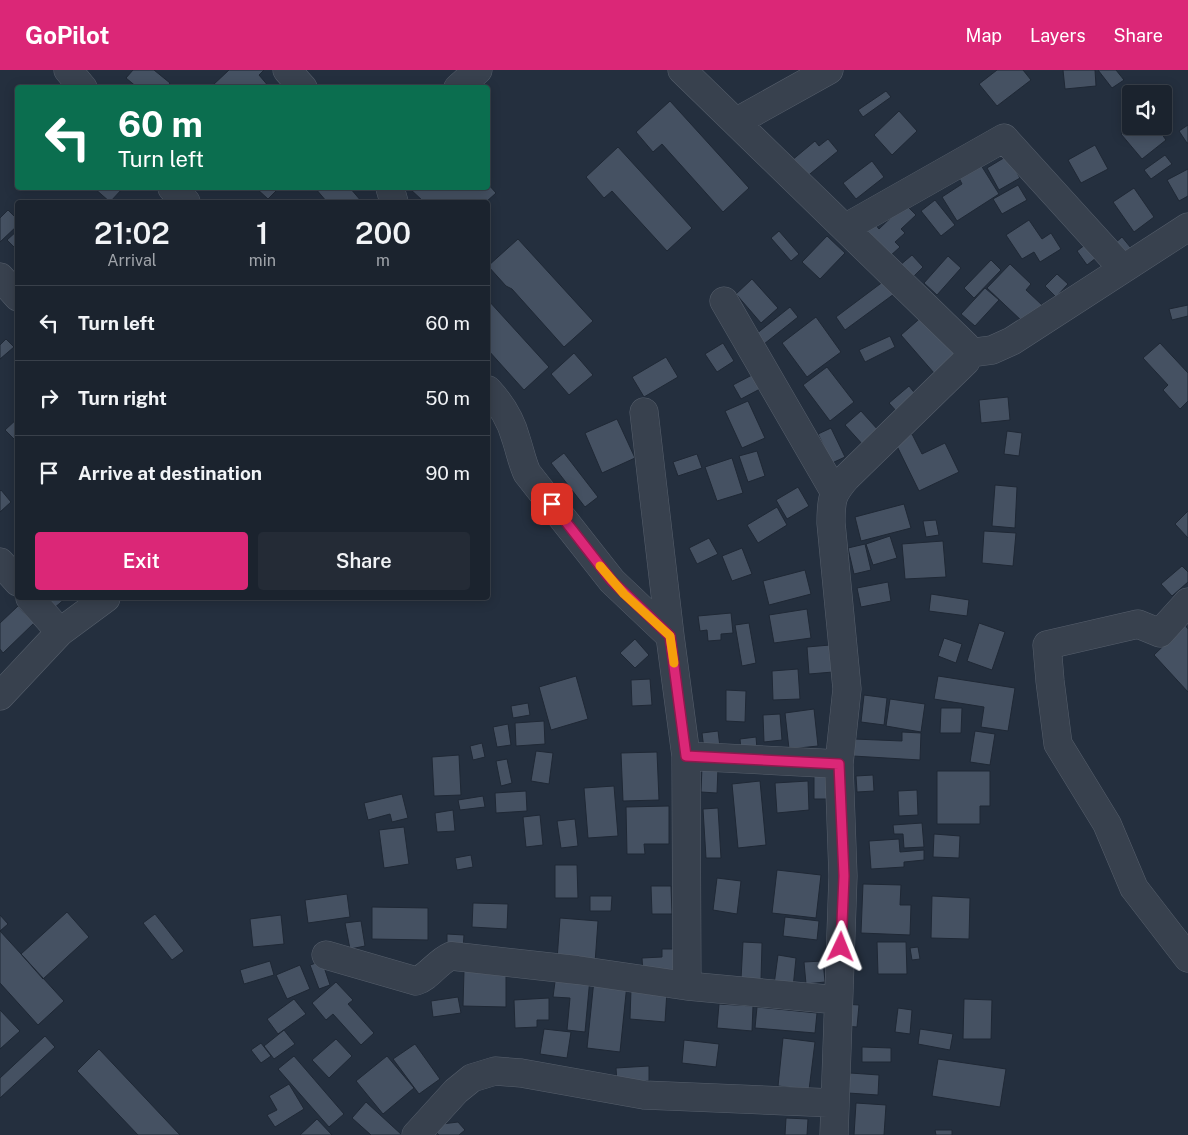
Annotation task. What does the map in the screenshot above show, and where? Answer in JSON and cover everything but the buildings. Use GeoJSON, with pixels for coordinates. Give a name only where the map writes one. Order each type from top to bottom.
{"type":"FeatureCollection","features":[{"type":"Feature","properties":{"kind":"street"},"geometry":{"type":"LineString","coordinates":[[68,70],[80,85]]}},
{"type":"Feature","properties":{"kind":"street"},"geometry":{"type":"LineString","coordinates":[[287,70],[300,85]]}},
{"type":"Feature","properties":{"kind":"street"},"geometry":{"type":"LineString","coordinates":[[461,85],[478,70]]}},
{"type":"Feature","properties":{"kind":"street"},"geometry":{"type":"LineString","coordinates":[[682,70],[966,346],[969,353],[966,361],[834,491],[831,507],[847,689],[839,764],[844,876],[834,1135]]}},
{"type":"Feature","properties":{"kind":"street"},"geometry":{"type":"LineString","coordinates":[[736,122],[829,70]]}},
{"type":"Feature","properties":{"kind":"street"},"geometry":{"type":"LineString","coordinates":[[845,228],[1004,138],[1123,269]]}},
{"type":"Feature","properties":{"kind":"street"},"geometry":{"type":"LineString","coordinates":[[174,190],[184,200]]}},
{"type":"Feature","properties":{"kind":"street"},"geometry":{"type":"LineString","coordinates":[[969,353],[992,350],[1012,341],[1188,227]]}},
{"type":"Feature","properties":{"kind":"street"},"geometry":{"type":"LineString","coordinates":[[0,277],[15,294]]}},
{"type":"Feature","properties":{"kind":"street"},"geometry":{"type":"LineString","coordinates":[[724,301],[834,491]]}},
{"type":"Feature","properties":{"kind":"street"},"geometry":{"type":"LineString","coordinates":[[490,392],[507,416],[516,437],[521,461],[527,473],[612,581],[670,636]]}},
{"type":"Feature","properties":{"kind":"street"},"geometry":{"type":"LineString","coordinates":[[644,412],[686,756],[687,986]]}},
{"type":"Feature","properties":{"kind":"street"},"geometry":{"type":"LineString","coordinates":[[0,562],[15,579]]}},
{"type":"Feature","properties":{"kind":"street"},"geometry":{"type":"LineString","coordinates":[[32,600],[60,632]]}},
{"type":"Feature","properties":{"kind":"street"},"geometry":{"type":"LineString","coordinates":[[0,696],[60,632],[103,600]]}},
{"type":"Feature","properties":{"kind":"street"},"geometry":{"type":"LineString","coordinates":[[1188,602],[1160,633],[1138,624],[1047,645],[1058,744],[1107,824],[1134,888],[1188,958]]}},
{"type":"Feature","properties":{"kind":"street"},"geometry":{"type":"LineString","coordinates":[[686,756],[839,764]]}},
{"type":"Feature","properties":{"kind":"street"},"geometry":{"type":"LineString","coordinates":[[326,955],[416,981],[422,979],[442,960],[451,956],[578,970],[687,986],[838,1000]]}},
{"type":"Feature","properties":{"kind":"street"},"geometry":{"type":"LineString","coordinates":[[416,1135],[456,1091],[472,1078],[495,1071],[521,1073],[644,1095],[834,1103]]}},
{"type":"Feature","properties":{"kind":"slow traffic"},"geometry":{"type":"LineString","coordinates":[[600,566],[624,594],[670,636],[674,663]]}},
{"type":"Feature","properties":{"kind":"route"},"geometry":{"type":"LineString","coordinates":[[552,504],[612,581],[670,636],[686,756],[839,764],[844,876],[841,947]]}}]}
